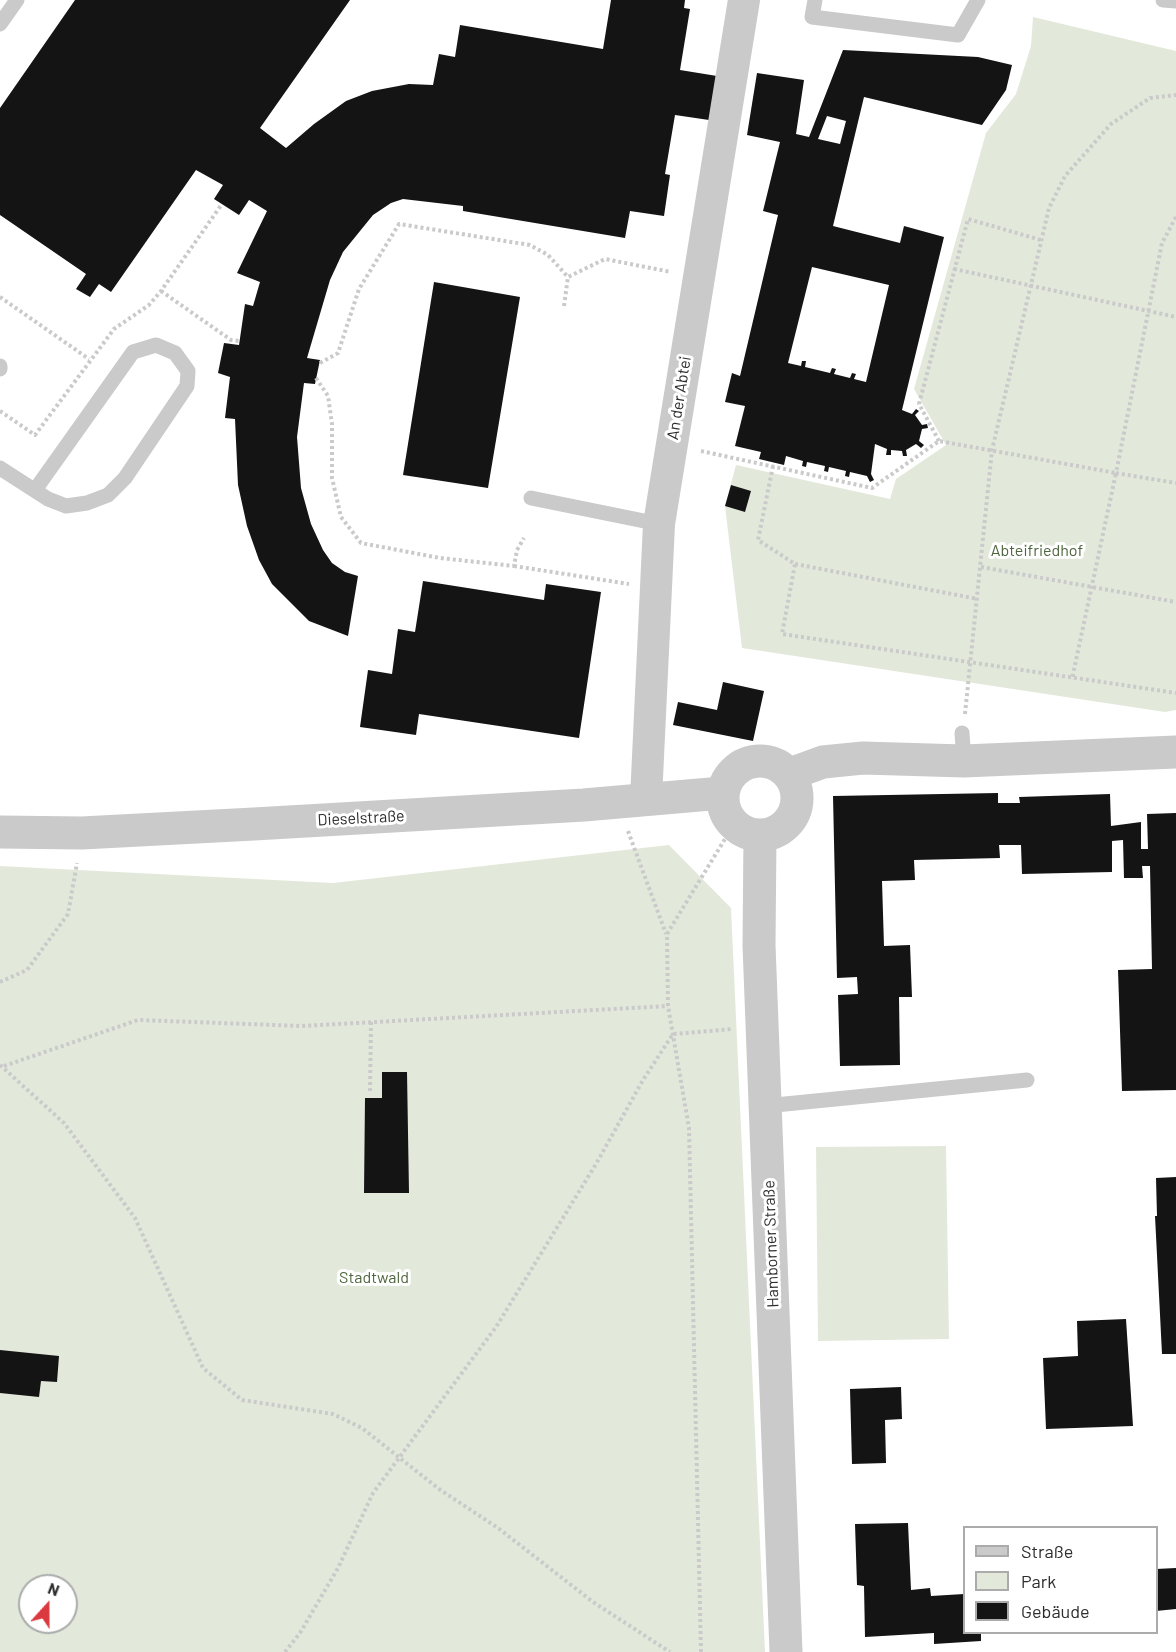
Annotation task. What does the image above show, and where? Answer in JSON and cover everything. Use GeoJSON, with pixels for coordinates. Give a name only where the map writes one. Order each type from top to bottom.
{"type":"FeatureCollection","features":[{"type":"Feature","properties":{"kind":"street","name":"An der Abtei"},"geometry":{"type":"LineString","coordinates":[[631,801],[656,588],[659,524],[744,0]]}},
{"type":"Feature","properties":{"kind":"street"},"geometry":{"type":"LineString","coordinates":[[790,774],[823,762],[963,747],[1176,752]]}},
{"type":"Feature","properties":{"kind":"street"},"geometry":{"type":"LineString","coordinates":[[750,762],[771,763],[790,774],[798,794],[794,815],[780,831],[747,831],[724,810],[722,793],[727,779],[737,768],[750,762]]}},
{"type":"Feature","properties":{"kind":"street","name":"Dieselstraße"},"geometry":{"type":"LineString","coordinates":[[0,832],[82,833],[631,801],[722,793]]}},
{"type":"Feature","properties":{"kind":"street","name":"Hamborner Straße"},"geometry":{"type":"LineString","coordinates":[[747,831],[762,1026],[786,1652]]}},
{"type":"Feature","properties":{"kind":"lane"},"geometry":{"type":"LineString","coordinates":[[0,24],[17,0]]}},
{"type":"Feature","properties":{"kind":"lane"},"geometry":{"type":"LineString","coordinates":[[815,0],[812,17],[958,35],[978,0]]}},
{"type":"Feature","properties":{"kind":"lane"},"geometry":{"type":"LineString","coordinates":[[1163,0],[1176,1]]}},
{"type":"Feature","properties":{"kind":"lane"},"geometry":{"type":"LineString","coordinates":[[0,468],[35,490],[66,506],[87,503],[108,495],[125,478],[187,386],[188,371],[175,353],[156,345],[133,352],[35,490]]}},
{"type":"Feature","properties":{"kind":"lane"},"geometry":{"type":"LineString","coordinates":[[531,498],[659,524]]}},
{"type":"Feature","properties":{"kind":"lane"},"geometry":{"type":"LineString","coordinates":[[765,1106],[1027,1080]]}},
{"type":"Feature","properties":{"kind":"path"},"geometry":{"type":"LineString","coordinates":[[963,747],[992,450],[1049,207],[1065,176],[1111,124],[1150,98],[1176,95]]}},
{"type":"Feature","properties":{"kind":"path"},"geometry":{"type":"LineString","coordinates":[[0,411],[35,435],[114,329],[149,306],[222,204]]}},
{"type":"Feature","properties":{"kind":"path"},"geometry":{"type":"LineString","coordinates":[[1072,679],[1162,243],[1176,217]]}},
{"type":"Feature","properties":{"kind":"path"},"geometry":{"type":"LineString","coordinates":[[939,441],[919,404],[968,219],[1041,240]]}},
{"type":"Feature","properties":{"kind":"path"},"geometry":{"type":"LineString","coordinates":[[320,363],[338,353],[359,289],[399,224],[530,245],[548,255],[568,276]]}},
{"type":"Feature","properties":{"kind":"path"},"geometry":{"type":"LineString","coordinates":[[568,276],[605,259],[698,277]]}},
{"type":"Feature","properties":{"kind":"path"},"geometry":{"type":"LineString","coordinates":[[954,269],[1176,317]]}},
{"type":"Feature","properties":{"kind":"path"},"geometry":{"type":"LineString","coordinates":[[564,306],[568,276]]}},
{"type":"Feature","properties":{"kind":"path"},"geometry":{"type":"LineString","coordinates":[[161,291],[231,340],[239,341]]}},
{"type":"Feature","properties":{"kind":"path"},"geometry":{"type":"LineString","coordinates":[[0,297],[90,359]]}},
{"type":"Feature","properties":{"kind":"path"},"geometry":{"type":"LineString","coordinates":[[316,378],[328,396],[332,424],[332,478],[341,517],[360,543],[440,558],[514,566],[656,588]]}},
{"type":"Feature","properties":{"kind":"path"},"geometry":{"type":"LineString","coordinates":[[672,445],[872,488],[939,441],[1176,483]]}},
{"type":"Feature","properties":{"kind":"path"},"geometry":{"type":"LineString","coordinates":[[773,466],[758,540],[795,564],[978,599]]}},
{"type":"Feature","properties":{"kind":"path"},"geometry":{"type":"LineString","coordinates":[[514,566],[517,550],[524,538]]}},
{"type":"Feature","properties":{"kind":"path"},"geometry":{"type":"LineString","coordinates":[[795,564],[782,634],[1176,693]]}},
{"type":"Feature","properties":{"kind":"path"},"geometry":{"type":"LineString","coordinates":[[981,567],[1176,602]]}},
{"type":"Feature","properties":{"kind":"path"},"geometry":{"type":"LineString","coordinates":[[631,801],[667,934],[668,1006],[679,1058],[689,1140],[701,1652]]}},
{"type":"Feature","properties":{"kind":"path"},"geometry":{"type":"LineString","coordinates":[[667,934],[747,831]]}},
{"type":"Feature","properties":{"kind":"path"},"geometry":{"type":"LineString","coordinates":[[0,982],[27,970],[68,914],[82,833]]}},
{"type":"Feature","properties":{"kind":"path"},"geometry":{"type":"LineString","coordinates":[[668,1006],[302,1026],[138,1020],[2,1066],[64,1123],[135,1218],[203,1368],[242,1400],[333,1414],[362,1428],[399,1460],[498,1528],[594,1602],[670,1652]]}},
{"type":"Feature","properties":{"kind":"path"},"geometry":{"type":"LineString","coordinates":[[370,1091],[371,1022]]}},
{"type":"Feature","properties":{"kind":"path"},"geometry":{"type":"LineString","coordinates":[[673,1034],[762,1026]]}},
{"type":"Feature","properties":{"kind":"path"},"geometry":{"type":"LineString","coordinates":[[285,1652],[300,1633],[338,1568],[373,1493],[496,1327],[596,1164],[642,1080],[673,1034]]}},
{"type":"Feature","properties":{"kind":"green space","name":"Abteifriedhof"},"geometry":{"type":"Polygon","coordinates":[[[1033,17],[1176,51],[1176,710],[1165,712],[742,648],[725,506],[736,465],[890,499],[896,479],[946,445],[914,389],[986,133],[1016,94],[1031,46],[1033,17]]]}},
{"type":"Feature","properties":{"kind":"green space","name":"Stadtwald"},"geometry":{"type":"Polygon","coordinates":[[[669,845],[731,908],[765,1652],[0,1652],[0,866],[333,883],[669,845]]]}},
{"type":"Feature","properties":{"kind":"green space"},"geometry":{"type":"Polygon","coordinates":[[[946,1146],[949,1339],[818,1341],[816,1147],[946,1146]]]}},
{"type":"Feature","properties":{"kind":"building"},"geometry":{"type":"Polygon","coordinates":[[[75,0],[350,0],[260,128],[286,148],[346,101],[372,91],[409,84],[433,85],[439,54],[455,57],[460,25],[603,49],[611,0],[685,0],[684,8],[690,9],[680,70],[717,76],[709,120],[675,115],[665,174],[670,175],[664,216],[630,211],[625,238],[463,211],[463,206],[403,199],[391,203],[373,215],[343,252],[330,280],[307,358],[320,360],[315,384],[304,383],[297,437],[301,488],[311,524],[332,563],[345,572],[358,576],[348,636],[309,621],[272,584],[259,560],[247,526],[238,485],[235,419],[225,418],[230,377],[218,373],[224,343],[239,345],[245,304],[253,306],[260,282],[237,273],[267,211],[249,200],[239,215],[214,199],[223,185],[196,170],[111,292],[99,284],[90,297],[76,289],[86,274],[0,215],[0,108],[75,0]]]}},
{"type":"Feature","properties":{"kind":"building"},"geometry":{"type":"Polygon","coordinates":[[[843,50],[978,57],[1012,65],[1006,90],[982,125],[864,97],[833,226],[900,243],[904,226],[944,237],[902,410],[912,414],[916,409],[919,411],[915,415],[922,425],[927,424],[928,428],[922,429],[919,441],[924,445],[921,448],[916,444],[906,450],[907,456],[903,456],[902,451],[891,450],[891,455],[886,455],[887,449],[875,444],[871,474],[874,480],[870,482],[867,476],[850,472],[849,477],[845,476],[846,471],[829,467],[828,472],[824,471],[825,466],[807,462],[806,467],[802,466],[803,461],[786,456],[784,465],[759,459],[761,452],[735,446],[745,406],[725,402],[732,373],[740,376],[778,215],[763,211],[780,142],[747,135],[757,73],[804,80],[796,134],[809,137],[843,50]],[[827,116],[818,139],[840,144],[846,121],[827,116]],[[812,267],[788,363],[801,366],[802,361],[806,361],[805,367],[830,373],[832,368],[836,369],[834,374],[850,378],[852,373],[856,374],[854,379],[866,382],[889,285],[812,267]]]}},
{"type":"Feature","properties":{"kind":"building"},"geometry":{"type":"Polygon","coordinates":[[[434,282],[520,297],[488,488],[403,475],[434,282]]]}},
{"type":"Feature","properties":{"kind":"building"},"geometry":{"type":"Polygon","coordinates":[[[731,485],[751,491],[745,512],[725,506],[731,485]]]}},
{"type":"Feature","properties":{"kind":"building"},"geometry":{"type":"Polygon","coordinates":[[[423,581],[544,600],[546,584],[601,592],[579,738],[419,714],[416,735],[360,727],[368,670],[392,674],[398,629],[415,632],[423,581]]]}},
{"type":"Feature","properties":{"kind":"building"},"geometry":{"type":"Polygon","coordinates":[[[723,682],[764,691],[753,741],[673,725],[678,702],[717,710],[723,682]]]}},
{"type":"Feature","properties":{"kind":"building"},"geometry":{"type":"Polygon","coordinates":[[[998,793],[998,803],[1020,803],[1019,797],[1110,794],[1111,826],[1141,822],[1141,849],[1148,849],[1147,814],[1176,813],[1176,1090],[1122,1091],[1118,970],[1152,969],[1150,866],[1142,866],[1143,878],[1124,878],[1123,840],[1112,841],[1112,872],[1022,874],[1021,845],[999,845],[1000,858],[914,860],[915,880],[882,881],[884,946],[910,945],[912,997],[899,997],[900,1065],[840,1066],[838,995],[858,994],[857,977],[837,978],[833,796],[998,793]]]}},
{"type":"Feature","properties":{"kind":"building"},"geometry":{"type":"Polygon","coordinates":[[[382,1072],[407,1072],[409,1193],[364,1193],[365,1098],[382,1098],[382,1072]]]}},
{"type":"Feature","properties":{"kind":"building"},"geometry":{"type":"Polygon","coordinates":[[[1176,1177],[1176,1354],[1162,1354],[1155,1216],[1157,1216],[1156,1178],[1176,1177]]]}},
{"type":"Feature","properties":{"kind":"building"},"geometry":{"type":"Polygon","coordinates":[[[1126,1319],[1133,1426],[1046,1429],[1043,1358],[1078,1356],[1077,1321],[1126,1319]]]}},
{"type":"Feature","properties":{"kind":"building"},"geometry":{"type":"Polygon","coordinates":[[[0,1350],[59,1356],[57,1382],[41,1381],[39,1397],[0,1393],[0,1350]]]}},
{"type":"Feature","properties":{"kind":"building"},"geometry":{"type":"Polygon","coordinates":[[[901,1387],[902,1419],[885,1420],[886,1463],[852,1464],[850,1389],[901,1387]]]}},
{"type":"Feature","properties":{"kind":"building"},"geometry":{"type":"Polygon","coordinates":[[[908,1523],[911,1590],[930,1588],[931,1596],[963,1594],[963,1634],[981,1634],[981,1641],[934,1644],[934,1633],[865,1637],[864,1586],[857,1585],[855,1524],[908,1523]]]}},
{"type":"Feature","properties":{"kind":"building"},"geometry":{"type":"Polygon","coordinates":[[[1176,1568],[1176,1609],[1158,1611],[1158,1569],[1176,1568]]]}}]}
